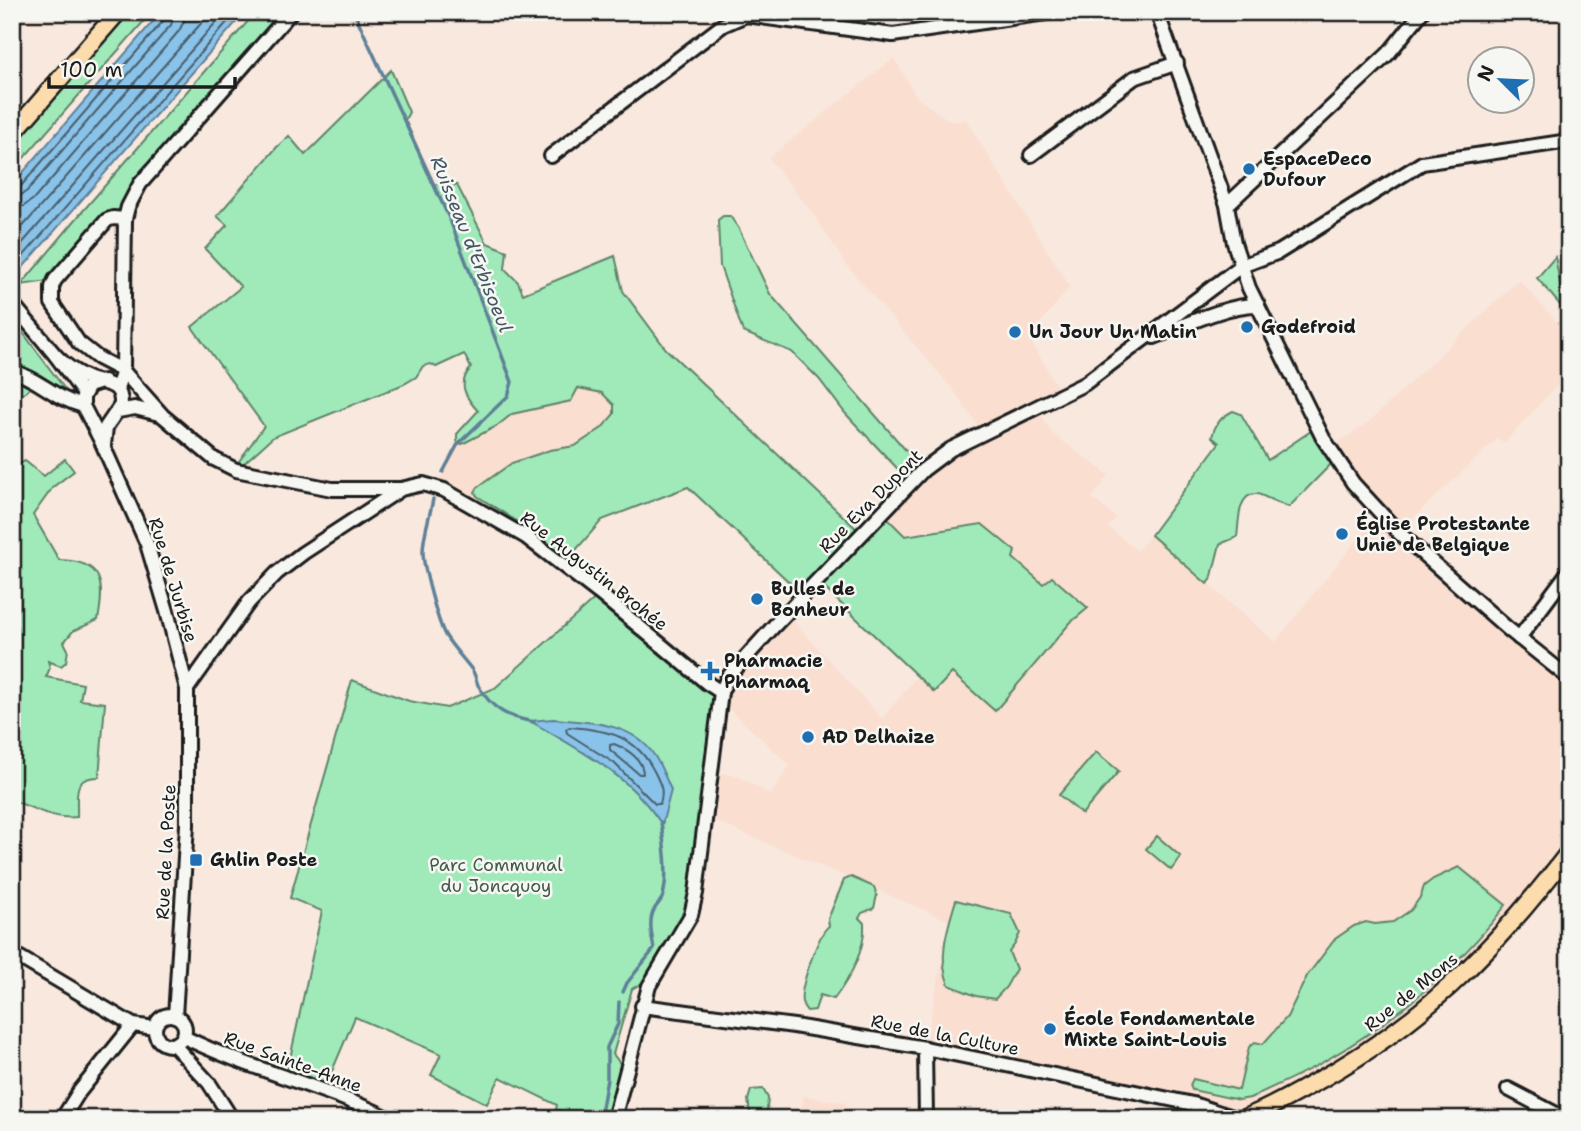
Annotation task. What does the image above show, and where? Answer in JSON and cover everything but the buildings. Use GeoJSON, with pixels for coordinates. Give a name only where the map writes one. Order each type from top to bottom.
{"type":"FeatureCollection","features":[{"type":"Feature","properties":{"kind":"main road"},"geometry":{"type":"LineString","coordinates":[[12,134],[118,12]]}},
{"type":"Feature","properties":{"kind":"main road","name":"Rue de Mons"},"geometry":{"type":"LineString","coordinates":[[1240,1119],[1334,1073],[1413,1018],[1448,989],[1499,939],[1569,852]]}},
{"type":"Feature","properties":{"kind":"street"},"geometry":{"type":"LineString","coordinates":[[117,388],[123,371],[125,219],[128,207],[140,184],[291,12]]}},
{"type":"Feature","properties":{"kind":"street"},"geometry":{"type":"LineString","coordinates":[[551,156],[723,25],[746,15],[892,35],[1053,12]]}},
{"type":"Feature","properties":{"kind":"street"},"geometry":{"type":"LineString","coordinates":[[1157,12],[1227,205],[1241,267],[1323,438],[1353,483],[1398,532],[1569,678]]}},
{"type":"Feature","properties":{"kind":"street"},"geometry":{"type":"LineString","coordinates":[[1227,205],[1388,54],[1422,12]]}},
{"type":"Feature","properties":{"kind":"street"},"geometry":{"type":"LineString","coordinates":[[1031,155],[1134,78],[1177,63]]}},
{"type":"Feature","properties":{"kind":"street","name":"Rue Eva Dupont"},"geometry":{"type":"LineString","coordinates":[[721,692],[728,677],[780,620],[933,462],[951,449],[1084,384],[1241,267],[1279,252],[1422,163],[1569,141]]}},
{"type":"Feature","properties":{"kind":"street","name":"Rue Augustin Brohée"},"geometry":{"type":"LineString","coordinates":[[125,219],[107,220],[55,280],[52,303],[79,343],[98,358],[123,371],[163,416],[214,459],[236,470],[332,489],[401,489],[423,484],[444,490],[526,537],[600,594],[706,684],[721,692]]}},
{"type":"Feature","properties":{"kind":"street"},"geometry":{"type":"LineString","coordinates":[[12,304],[56,356],[92,380],[104,381],[117,388],[121,398],[116,413],[106,427],[104,445]]}},
{"type":"Feature","properties":{"kind":"street"},"geometry":{"type":"LineString","coordinates":[[1140,342],[1229,310],[1258,305]]}},
{"type":"Feature","properties":{"kind":"street","name":"Rue de Jurbise"},"geometry":{"type":"LineString","coordinates":[[56,356],[85,405],[147,544],[187,690]]}},
{"type":"Feature","properties":{"kind":"street"},"geometry":{"type":"LineString","coordinates":[[12,371],[27,377],[59,398],[85,405],[101,420],[135,408],[163,416]]}},
{"type":"Feature","properties":{"kind":"street"},"geometry":{"type":"LineString","coordinates":[[85,405],[89,386],[104,381]]}},
{"type":"Feature","properties":{"kind":"street"},"geometry":{"type":"LineString","coordinates":[[187,690],[249,602],[277,573],[401,489]]}},
{"type":"Feature","properties":{"kind":"street"},"geometry":{"type":"LineString","coordinates":[[1519,638],[1569,571]]}},
{"type":"Feature","properties":{"kind":"street","name":"Rue de la Poste"},"geometry":{"type":"LineString","coordinates":[[175,1016],[187,825],[187,690]]}},
{"type":"Feature","properties":{"kind":"street"},"geometry":{"type":"LineString","coordinates":[[614,1119],[642,1006],[654,975],[691,915],[721,692]]}},
{"type":"Feature","properties":{"kind":"street"},"geometry":{"type":"LineString","coordinates":[[12,953],[132,1025],[155,1028]]}},
{"type":"Feature","properties":{"kind":"street","name":"Rue de la Culture"},"geometry":{"type":"LineString","coordinates":[[642,1006],[794,1026],[925,1048],[1193,1104],[1240,1119]]}},
{"type":"Feature","properties":{"kind":"street"},"geometry":{"type":"LineString","coordinates":[[179,1041],[161,1043],[157,1038],[155,1028],[161,1018],[175,1016],[183,1023],[179,1041],[232,1119]]}},
{"type":"Feature","properties":{"kind":"street"},"geometry":{"type":"LineString","coordinates":[[62,1119],[79,1092],[132,1025]]}},
{"type":"Feature","properties":{"kind":"street","name":"Rue Sainte-Anne"},"geometry":{"type":"LineString","coordinates":[[179,1041],[324,1090],[390,1119]]}},
{"type":"Feature","properties":{"kind":"street"},"geometry":{"type":"LineString","coordinates":[[925,1048],[926,1119]]}},
{"type":"Feature","properties":{"kind":"street"},"geometry":{"type":"LineString","coordinates":[[1508,1089],[1566,1119]]}},
{"type":"Feature","properties":{"kind":"shaded area"},"geometry":{"type":"Polygon","coordinates":[[[894,58],[917,98],[951,122],[966,120],[1070,287],[1028,337],[1062,395],[1037,407],[1051,433],[1109,475],[1092,498],[1116,518],[1108,527],[1137,551],[1151,535],[1275,642],[1379,513],[1330,448],[1369,422],[1519,280],[1569,336],[1569,372],[1504,443],[1498,438],[1398,532],[1569,678],[1569,852],[1413,1018],[1251,1116],[925,1048],[950,921],[713,820],[717,773],[735,775],[771,795],[790,765],[719,700],[721,692],[786,613],[882,719],[917,676],[934,691],[952,673],[1070,623],[1087,608],[1043,585],[1013,558],[983,524],[904,536],[882,513],[923,471],[983,433],[955,392],[845,263],[817,219],[769,158],[894,58]]]}},
{"type":"Feature","properties":{"kind":"shaded area"},"geometry":{"type":"Polygon","coordinates":[[[578,388],[602,393],[614,405],[614,414],[602,428],[575,446],[550,450],[512,463],[478,487],[472,506],[437,488],[446,463],[458,444],[497,426],[512,414],[571,401],[578,388]]]}},
{"type":"Feature","properties":{"kind":"shaded area"},"geometry":{"type":"Polygon","coordinates":[[[804,1096],[846,1103],[845,1119],[798,1119],[804,1096]]]}},
{"type":"Feature","properties":{"kind":"green space"},"geometry":{"type":"Polygon","coordinates":[[[118,12],[152,12],[15,168],[12,166],[12,134],[118,12]]]}},
{"type":"Feature","properties":{"kind":"green space"},"geometry":{"type":"Polygon","coordinates":[[[256,12],[291,12],[128,207],[113,218],[55,280],[21,285],[82,212],[256,12]]]}},
{"type":"Feature","properties":{"kind":"green space"},"geometry":{"type":"Polygon","coordinates":[[[391,70],[409,112],[405,120],[434,184],[457,185],[487,243],[507,251],[505,269],[518,282],[523,294],[615,256],[623,291],[666,349],[862,534],[882,513],[905,536],[982,524],[1015,551],[1013,558],[1043,584],[1052,577],[1088,608],[1070,623],[995,711],[952,673],[934,692],[817,581],[803,595],[688,487],[602,520],[569,558],[477,496],[475,492],[478,487],[512,463],[550,450],[575,446],[602,428],[614,414],[614,405],[602,393],[578,388],[571,401],[512,414],[497,426],[462,444],[457,441],[457,434],[478,411],[464,390],[464,379],[471,368],[464,354],[436,367],[431,364],[423,366],[416,377],[404,384],[273,437],[242,465],[237,464],[264,426],[192,327],[241,287],[205,249],[227,225],[217,216],[289,136],[305,155],[391,70]]]}},
{"type":"Feature","properties":{"kind":"green space"},"geometry":{"type":"Polygon","coordinates":[[[723,216],[730,216],[739,229],[770,294],[923,470],[911,483],[792,352],[743,332],[720,266],[718,220],[723,216]]]}},
{"type":"Feature","properties":{"kind":"green space"},"geometry":{"type":"Polygon","coordinates":[[[1555,257],[1563,299],[1560,305],[1537,278],[1555,257]]]}},
{"type":"Feature","properties":{"kind":"green space"},"geometry":{"type":"Polygon","coordinates":[[[12,318],[67,392],[59,398],[37,383],[12,402],[12,318]]]}},
{"type":"Feature","properties":{"kind":"green space"},"geometry":{"type":"Polygon","coordinates":[[[1233,411],[1241,414],[1268,460],[1317,427],[1337,458],[1289,507],[1257,494],[1246,498],[1240,510],[1237,537],[1220,544],[1211,580],[1207,584],[1151,535],[1219,443],[1212,437],[1217,425],[1233,411]]]}},
{"type":"Feature","properties":{"kind":"green space"},"geometry":{"type":"Polygon","coordinates":[[[65,459],[74,471],[53,487],[33,515],[59,560],[85,564],[98,576],[100,585],[98,620],[73,631],[64,642],[68,650],[66,662],[61,666],[48,661],[50,668],[46,677],[83,684],[80,700],[105,703],[99,777],[84,780],[80,784],[77,817],[44,813],[12,800],[12,463],[25,461],[44,476],[65,459]]]}},
{"type":"Feature","properties":{"kind":"green space","name":"Parc Communal du Joncquoy"},"geometry":{"type":"Polygon","coordinates":[[[600,594],[721,692],[696,893],[654,976],[632,989],[613,1054],[625,1070],[614,1119],[574,1119],[556,1109],[557,1105],[500,1077],[487,1104],[431,1075],[441,1054],[355,1017],[324,1090],[286,1077],[322,911],[290,898],[352,680],[409,701],[447,708],[495,688],[600,594]]]}},
{"type":"Feature","properties":{"kind":"green space"},"geometry":{"type":"Polygon","coordinates":[[[1096,752],[1119,771],[1082,814],[1059,795],[1096,752]]]}},
{"type":"Feature","properties":{"kind":"green space"},"geometry":{"type":"Polygon","coordinates":[[[1157,836],[1181,857],[1171,870],[1146,849],[1157,836]]]}},
{"type":"Feature","properties":{"kind":"green space"},"geometry":{"type":"Polygon","coordinates":[[[1459,867],[1506,905],[1467,951],[1399,1012],[1323,1062],[1250,1098],[1239,1100],[1192,1090],[1190,1085],[1193,1079],[1239,1090],[1249,1047],[1255,1042],[1263,1044],[1287,1017],[1307,976],[1335,939],[1354,926],[1366,922],[1393,922],[1411,910],[1421,896],[1424,886],[1459,867]]]}},
{"type":"Feature","properties":{"kind":"green space"},"geometry":{"type":"Polygon","coordinates":[[[851,877],[874,887],[877,895],[874,908],[862,913],[859,918],[864,923],[860,953],[834,999],[820,995],[815,1010],[807,1011],[802,995],[811,961],[829,926],[828,919],[844,880],[851,877]]]}},
{"type":"Feature","properties":{"kind":"green space"},"geometry":{"type":"Polygon","coordinates":[[[956,900],[1011,914],[1020,933],[1009,952],[1016,969],[1006,987],[995,999],[976,996],[949,985],[944,954],[956,900]]]}},
{"type":"Feature","properties":{"kind":"green space"},"geometry":{"type":"Polygon","coordinates":[[[763,1089],[768,1098],[766,1119],[751,1119],[748,1100],[751,1090],[763,1089]]]}},
{"type":"Feature","properties":{"kind":"water"},"geometry":{"type":"Polygon","coordinates":[[[161,12],[245,12],[12,280],[12,185],[161,12]]]}},
{"type":"Feature","properties":{"kind":"water"},"geometry":{"type":"Polygon","coordinates":[[[553,719],[608,726],[622,730],[645,744],[657,759],[671,790],[662,825],[635,792],[603,765],[530,721],[553,719]]]}},
{"type":"Feature","properties":{"kind":"waterway","name":"Ruisseau d'Erbisoeul"},"geometry":{"type":"LineString","coordinates":[[354,12],[450,220],[512,382],[508,396],[458,444],[443,472]]}},
{"type":"Feature","properties":{"kind":"waterway","name":"Ruisseau d'Erbisoeul"},"geometry":{"type":"LineString","coordinates":[[433,499],[423,552],[431,594],[445,635],[472,670],[489,701],[508,715],[534,722]]}},
{"type":"Feature","properties":{"kind":"waterway","name":"Ruisseau d'Erbisoeul"},"geometry":{"type":"LineString","coordinates":[[623,992],[654,949],[651,919],[663,896],[666,877],[661,822]]}},
{"type":"Feature","properties":{"kind":"waterway","name":"Ruisseau d'Erbisoeul"},"geometry":{"type":"LineString","coordinates":[[600,1119],[607,1079],[607,1047],[618,1024],[619,1002]]}},
{"type":"Feature","properties":{"kind":"place","name":"EspaceDeco Dufour"},"geometry":{"type":"Point","coordinates":[1249,169]}},
{"type":"Feature","properties":{"kind":"place","name":"Godefroid"},"geometry":{"type":"Point","coordinates":[1247,327]}},
{"type":"Feature","properties":{"kind":"place","name":"Un Jour Un Matin"},"geometry":{"type":"Point","coordinates":[1015,332]}},
{"type":"Feature","properties":{"kind":"place","name":"Église Protestante Unie de Belgique"},"geometry":{"type":"Point","coordinates":[1342,534]}},
{"type":"Feature","properties":{"kind":"place","name":"Bulles de Bonheur"},"geometry":{"type":"Point","coordinates":[757,599]}},
{"type":"Feature","properties":{"kind":"place","name":"Pharmacie Pharmaq"},"geometry":{"type":"Point","coordinates":[710,671]}},
{"type":"Feature","properties":{"kind":"place","name":"AD Delhaize"},"geometry":{"type":"Point","coordinates":[808,737]}},
{"type":"Feature","properties":{"kind":"place","name":"Ghlin Poste"},"geometry":{"type":"Point","coordinates":[196,860]}},
{"type":"Feature","properties":{"kind":"place","name":"École Fondamentale Mixte Saint-Louis"},"geometry":{"type":"Point","coordinates":[1050,1029]}}]}
